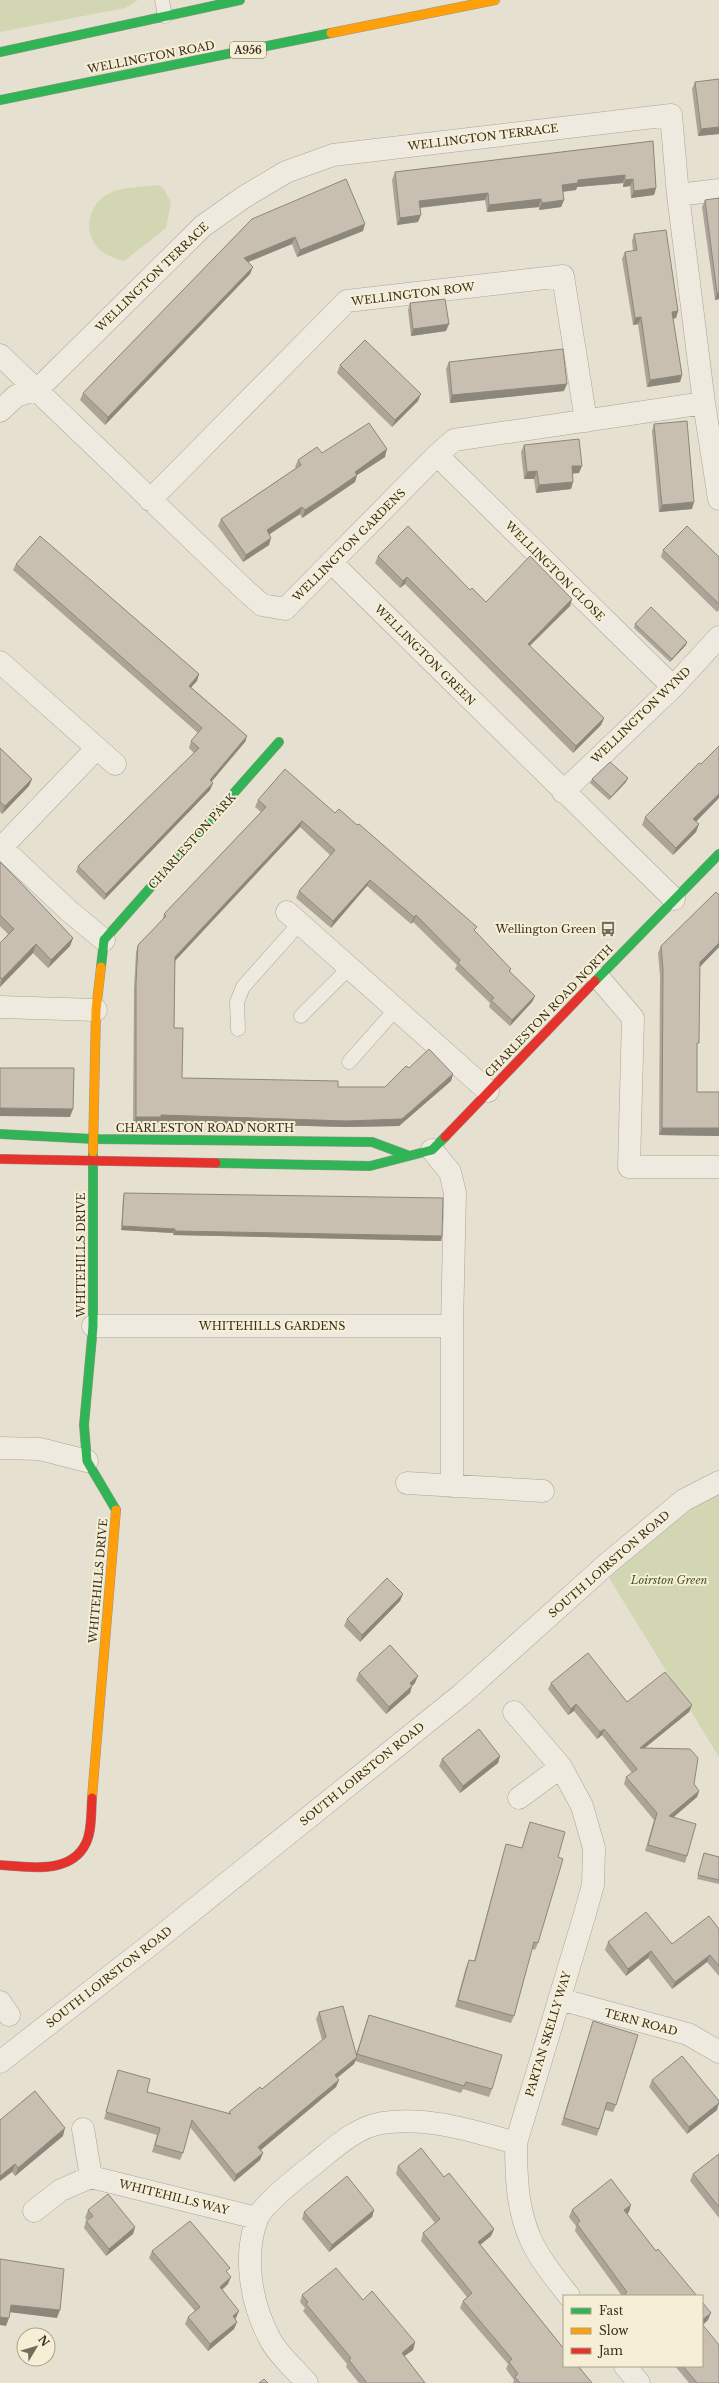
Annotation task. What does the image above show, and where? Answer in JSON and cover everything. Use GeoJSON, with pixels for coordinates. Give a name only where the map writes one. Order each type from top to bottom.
{"type":"FeatureCollection","features":[{"type":"Feature","properties":{"kind":"street"},"geometry":{"type":"LineString","coordinates":[[0,52],[240,0]]}},
{"type":"Feature","properties":{"kind":"street","name":"WELLINGTON ROAD"},"geometry":{"type":"LineString","coordinates":[[0,100],[496,0]]}},
{"type":"Feature","properties":{"kind":"street","name":"WELLINGTON TERRACE"},"geometry":{"type":"LineString","coordinates":[[0,411],[16,396],[38,389],[203,226],[244,197],[286,172],[333,155],[671,114],[678,195],[704,403],[719,499]]}},
{"type":"Feature","properties":{"kind":"street"},"geometry":{"type":"LineString","coordinates":[[678,195],[719,190]]}},
{"type":"Feature","properties":{"kind":"street","name":"WELLINGTON ROW"},"geometry":{"type":"LineString","coordinates":[[150,500],[347,301],[563,276],[586,421]]}},
{"type":"Feature","properties":{"kind":"street","name":"WELLINGTON GARDENS"},"geometry":{"type":"LineString","coordinates":[[0,355],[38,389],[150,500],[262,605],[285,609],[437,455],[454,440],[704,403]]}},
{"type":"Feature","properties":{"kind":"street","name":"WELLINGTON CLOSE"},"geometry":{"type":"LineString","coordinates":[[437,455],[672,686]]}},
{"type":"Feature","properties":{"kind":"street","name":"WELLINGTON GREEN"},"geometry":{"type":"LineString","coordinates":[[331,562],[562,792],[674,899]]}},
{"type":"Feature","properties":{"kind":"street","name":"WELLINGTON WYND"},"geometry":{"type":"LineString","coordinates":[[562,792],[672,686],[719,637]]}},
{"type":"Feature","properties":{"kind":"street"},"geometry":{"type":"LineString","coordinates":[[0,662],[115,764]]}},
{"type":"Feature","properties":{"kind":"street","name":"CHARLESTON PARK"},"geometry":{"type":"LineString","coordinates":[[104,940],[279,742]]}},
{"type":"Feature","properties":{"kind":"street"},"geometry":{"type":"LineString","coordinates":[[93,1162],[96,1010],[104,940],[69,911],[1,846],[97,748]]}},
{"type":"Feature","properties":{"kind":"street","name":"CHARLESTON ROAD NORTH"},"geometry":{"type":"LineString","coordinates":[[432,1150],[719,854]]}},
{"type":"Feature","properties":{"kind":"street"},"geometry":{"type":"LineString","coordinates":[[293,918],[488,1091]]}},
{"type":"Feature","properties":{"kind":"street"},"geometry":{"type":"LineString","coordinates":[[599,978],[633,1018],[629,1167],[719,1167]]}},
{"type":"Feature","properties":{"kind":"street"},"geometry":{"type":"LineString","coordinates":[[0,1007],[96,1010]]}},
{"type":"Feature","properties":{"kind":"street","name":"CHARLESTON ROAD NORTH"},"geometry":{"type":"LineString","coordinates":[[0,1134],[93,1139],[372,1142],[407,1155]]}},
{"type":"Feature","properties":{"kind":"street"},"geometry":{"type":"LineString","coordinates":[[0,1159],[93,1162],[370,1166],[407,1155],[432,1150],[450,1172],[455,1193],[452,1326],[452,1486]]}},
{"type":"Feature","properties":{"kind":"street","name":"WHITEHILLS DRIVE"},"geometry":{"type":"LineString","coordinates":[[0,1865],[43,1867],[60,1865],[76,1857],[86,1843],[116,1508],[87,1460],[84,1425],[93,1326],[93,1162]]}},
{"type":"Feature","properties":{"kind":"street","name":"WHITEHILLS GARDENS"},"geometry":{"type":"LineString","coordinates":[[93,1326],[452,1326]]}},
{"type":"Feature","properties":{"kind":"street"},"geometry":{"type":"LineString","coordinates":[[0,1448],[40,1449],[87,1460]]}},
{"type":"Feature","properties":{"kind":"street","name":"SOUTH LOIRSTON ROAD"},"geometry":{"type":"LineString","coordinates":[[0,2062],[160,1937],[462,1694],[608,1563],[684,1500],[719,1482]]}},
{"type":"Feature","properties":{"kind":"street"},"geometry":{"type":"LineString","coordinates":[[407,1483],[542,1492]]}},
{"type":"Feature","properties":{"kind":"street","name":"PARTAN SKELLY WAY"},"geometry":{"type":"LineString","coordinates":[[514,1712],[561,1767],[582,1806],[594,1848],[593,1885],[516,2143],[516,2180],[531,2239],[548,2269],[568,2295]]}},
{"type":"Feature","properties":{"kind":"street"},"geometry":{"type":"LineString","coordinates":[[519,1798],[561,1767]]}},
{"type":"Feature","properties":{"kind":"street","name":"TERN ROAD"},"geometry":{"type":"LineString","coordinates":[[559,1999],[688,2034],[719,2052]]}},
{"type":"Feature","properties":{"kind":"street"},"geometry":{"type":"LineString","coordinates":[[307,2383],[270,2340],[258,2311],[250,2280],[251,2250],[257,2218],[278,2195],[333,2148],[363,2130],[382,2123],[432,2122],[516,2143]]}},
{"type":"Feature","properties":{"kind":"street"},"geometry":{"type":"LineString","coordinates":[[34,2211],[61,2190],[91,2177],[83,2129]]}},
{"type":"Feature","properties":{"kind":"street","name":"WHITEHILLS WAY"},"geometry":{"type":"LineString","coordinates":[[91,2177],[257,2218]]}},
{"type":"Feature","properties":{"kind":"street"},"geometry":{"type":"LineString","coordinates":[[626,2367],[639,2383]]}},
{"type":"Feature","properties":{"kind":"lane"},"geometry":{"type":"LineString","coordinates":[[162,0],[165,16]]}},
{"type":"Feature","properties":{"kind":"lane"},"geometry":{"type":"LineString","coordinates":[[238,1029],[237,1002],[243,987],[293,918]]}},
{"type":"Feature","properties":{"kind":"lane"},"geometry":{"type":"LineString","coordinates":[[301,1016],[349,968]]}},
{"type":"Feature","properties":{"kind":"lane"},"geometry":{"type":"LineString","coordinates":[[349,1062],[396,1009]]}},
{"type":"Feature","properties":{"kind":"green space"},"geometry":{"type":"Polygon","coordinates":[[[0,0],[138,0],[125,8],[0,32],[0,0]]]}},
{"type":"Feature","properties":{"kind":"green space"},"geometry":{"type":"Polygon","coordinates":[[[158,185],[163,188],[171,202],[166,228],[124,261],[104,253],[95,244],[89,229],[89,222],[94,207],[105,196],[117,190],[158,185]]]}},
{"type":"Feature","properties":{"kind":"green space","name":"Loirston Green"},"geometry":{"type":"Polygon","coordinates":[[[719,1482],[719,1757],[603,1568],[719,1482]]]}},
{"type":"Feature","properties":{"kind":"building"},"geometry":{"type":"Polygon","coordinates":[[[719,79],[719,127],[701,129],[695,82],[719,79]]]}},
{"type":"Feature","properties":{"kind":"building"},"geometry":{"type":"Polygon","coordinates":[[[653,141],[656,188],[634,191],[633,179],[625,180],[625,175],[578,180],[578,183],[562,185],[564,200],[542,203],[541,199],[489,205],[488,193],[419,201],[421,215],[400,218],[395,172],[653,141]]]}},
{"type":"Feature","properties":{"kind":"building"},"geometry":{"type":"Polygon","coordinates":[[[346,179],[365,224],[300,250],[295,237],[244,258],[253,267],[108,417],[83,393],[252,219],[346,179]]]}},
{"type":"Feature","properties":{"kind":"building"},"geometry":{"type":"Polygon","coordinates":[[[719,198],[719,293],[717,293],[705,200],[719,198]]]}},
{"type":"Feature","properties":{"kind":"building"},"geometry":{"type":"Polygon","coordinates":[[[666,230],[678,311],[672,312],[682,375],[650,380],[641,317],[635,318],[625,252],[637,250],[634,234],[666,230]]]}},
{"type":"Feature","properties":{"kind":"building"},"geometry":{"type":"Polygon","coordinates":[[[445,299],[449,324],[413,329],[410,303],[445,299]]]}},
{"type":"Feature","properties":{"kind":"building"},"geometry":{"type":"Polygon","coordinates":[[[365,340],[421,394],[395,420],[340,365],[365,340]]]}},
{"type":"Feature","properties":{"kind":"building"},"geometry":{"type":"Polygon","coordinates":[[[563,349],[567,384],[452,395],[449,362],[563,349]]]}},
{"type":"Feature","properties":{"kind":"building"},"geometry":{"type":"Polygon","coordinates":[[[687,421],[694,502],[662,505],[654,424],[687,421]]]}},
{"type":"Feature","properties":{"kind":"building"},"geometry":{"type":"Polygon","coordinates":[[[369,423],[387,449],[355,472],[357,475],[331,493],[305,510],[302,507],[267,530],[271,538],[246,555],[221,519],[301,465],[298,460],[317,447],[322,453],[369,423]]]}},
{"type":"Feature","properties":{"kind":"building"},"geometry":{"type":"Polygon","coordinates":[[[579,439],[582,466],[572,466],[573,482],[539,485],[537,471],[527,472],[524,445],[579,439]]]}},
{"type":"Feature","properties":{"kind":"building"},"geometry":{"type":"Polygon","coordinates":[[[408,526],[470,590],[472,588],[486,602],[530,556],[572,599],[528,644],[604,718],[576,746],[407,577],[403,581],[378,556],[408,526]]]}},
{"type":"Feature","properties":{"kind":"building"},"geometry":{"type":"Polygon","coordinates":[[[687,526],[719,557],[719,604],[663,550],[687,526]]]}},
{"type":"Feature","properties":{"kind":"building"},"geometry":{"type":"Polygon","coordinates":[[[40,536],[199,674],[189,686],[247,736],[210,780],[213,783],[106,894],[78,866],[199,748],[191,741],[202,728],[16,564],[40,536]]]}},
{"type":"Feature","properties":{"kind":"building"},"geometry":{"type":"Polygon","coordinates":[[[651,607],[687,642],[672,659],[635,624],[651,607]]]}},
{"type":"Feature","properties":{"kind":"building"},"geometry":{"type":"Polygon","coordinates":[[[719,746],[719,794],[693,819],[699,824],[676,848],[645,817],[699,763],[701,764],[719,746]]]}},
{"type":"Feature","properties":{"kind":"building"},"geometry":{"type":"Polygon","coordinates":[[[0,748],[32,779],[5,806],[0,802],[0,748]]]}},
{"type":"Feature","properties":{"kind":"building"},"geometry":{"type":"Polygon","coordinates":[[[610,762],[628,778],[611,797],[592,779],[610,762]]]}},
{"type":"Feature","properties":{"kind":"building"},"geometry":{"type":"Polygon","coordinates":[[[285,769],[335,813],[339,809],[357,825],[359,824],[477,927],[474,930],[511,969],[509,971],[535,996],[512,1020],[491,1000],[494,998],[458,963],[460,960],[416,915],[414,917],[370,880],[333,921],[299,891],[335,850],[302,821],[175,957],[174,1028],[183,1028],[182,1078],[338,1081],[338,1087],[385,1087],[406,1066],[409,1068],[429,1049],[453,1074],[402,1119],[347,1121],[161,1115],[161,1117],[136,1117],[136,983],[138,945],[166,916],[164,914],[266,807],[258,800],[285,769]]]}},
{"type":"Feature","properties":{"kind":"building"},"geometry":{"type":"Polygon","coordinates":[[[0,862],[73,938],[51,960],[36,944],[2,979],[0,977],[0,943],[14,929],[0,915],[0,862]]]}},
{"type":"Feature","properties":{"kind":"building"},"geometry":{"type":"Polygon","coordinates":[[[716,892],[719,895],[719,943],[700,962],[697,1092],[719,1092],[719,1128],[662,1128],[663,969],[661,946],[716,892]]]}},
{"type":"Feature","properties":{"kind":"building"},"geometry":{"type":"Polygon","coordinates":[[[0,1068],[74,1068],[73,1109],[0,1108],[0,1068]]]}},
{"type":"Feature","properties":{"kind":"building"},"geometry":{"type":"Polygon","coordinates":[[[124,1193],[443,1198],[442,1236],[175,1231],[175,1229],[122,1226],[124,1193]]]}},
{"type":"Feature","properties":{"kind":"building"},"geometry":{"type":"Polygon","coordinates":[[[387,1578],[403,1594],[362,1635],[347,1619],[387,1578]]]}},
{"type":"Feature","properties":{"kind":"building"},"geometry":{"type":"Polygon","coordinates":[[[390,1645],[418,1676],[410,1683],[412,1686],[389,1707],[359,1673],[390,1645]]]}},
{"type":"Feature","properties":{"kind":"building"},"geometry":{"type":"Polygon","coordinates":[[[588,1653],[627,1702],[665,1672],[692,1705],[640,1748],[690,1749],[698,1758],[694,1784],[699,1791],[669,1816],[696,1824],[687,1856],[648,1845],[657,1813],[626,1777],[637,1769],[604,1729],[600,1732],[576,1704],[571,1709],[551,1683],[588,1653]]]}},
{"type":"Feature","properties":{"kind":"building"},"geometry":{"type":"Polygon","coordinates":[[[479,1729],[500,1756],[463,1786],[442,1759],[479,1729]]]}},
{"type":"Feature","properties":{"kind":"building"},"geometry":{"type":"Polygon","coordinates":[[[530,1822],[565,1832],[558,1857],[563,1859],[538,1943],[534,1942],[514,2016],[458,2000],[469,1960],[475,1961],[506,1844],[522,1848],[530,1822]]]}},
{"type":"Feature","properties":{"kind":"building"},"geometry":{"type":"Polygon","coordinates":[[[704,1853],[719,1857],[719,1880],[698,1875],[704,1853]]]}},
{"type":"Feature","properties":{"kind":"building"},"geometry":{"type":"Polygon","coordinates":[[[646,1912],[672,1944],[709,1916],[719,1929],[719,1966],[710,1955],[675,1982],[651,1951],[628,1969],[608,1942],[646,1912]]]}},
{"type":"Feature","properties":{"kind":"building"},"geometry":{"type":"Polygon","coordinates":[[[343,2006],[357,2057],[335,2075],[339,2080],[258,2147],[263,2153],[236,2175],[192,2120],[183,2153],[155,2145],[160,2128],[106,2112],[118,2070],[150,2079],[147,2092],[231,2114],[229,2112],[260,2087],[262,2089],[326,2037],[319,2012],[343,2006]]]}},
{"type":"Feature","properties":{"kind":"building"},"geometry":{"type":"Polygon","coordinates":[[[369,2015],[502,2055],[492,2089],[466,2082],[464,2086],[357,2054],[369,2015]]]}},
{"type":"Feature","properties":{"kind":"building"},"geometry":{"type":"Polygon","coordinates":[[[593,2021],[638,2035],[616,2105],[607,2102],[599,2129],[564,2118],[593,2021]]]}},
{"type":"Feature","properties":{"kind":"building"},"geometry":{"type":"Polygon","coordinates":[[[682,2056],[719,2101],[719,2103],[689,2127],[652,2080],[682,2056]]]}},
{"type":"Feature","properties":{"kind":"building"},"geometry":{"type":"Polygon","coordinates":[[[35,2091],[65,2128],[18,2168],[15,2164],[0,2176],[0,2120],[35,2091]]]}},
{"type":"Feature","properties":{"kind":"building"},"geometry":{"type":"Polygon","coordinates":[[[421,2148],[444,2177],[449,2173],[494,2229],[478,2242],[563,2348],[563,2367],[579,2367],[592,2383],[520,2383],[515,2377],[518,2374],[509,2362],[512,2359],[463,2301],[472,2293],[423,2233],[440,2219],[398,2166],[421,2148]]]}},
{"type":"Feature","properties":{"kind":"building"},"geometry":{"type":"Polygon","coordinates":[[[719,2154],[719,2207],[693,2174],[719,2154]]]}},
{"type":"Feature","properties":{"kind":"building"},"geometry":{"type":"Polygon","coordinates":[[[347,2176],[374,2210],[332,2245],[304,2212],[347,2176]]]}},
{"type":"Feature","properties":{"kind":"building"},"geometry":{"type":"Polygon","coordinates":[[[611,2179],[631,2205],[624,2210],[656,2251],[658,2249],[696,2295],[626,2295],[625,2294],[627,2292],[577,2224],[580,2221],[572,2210],[611,2179]]]}},
{"type":"Feature","properties":{"kind":"building"},"geometry":{"type":"Polygon","coordinates":[[[108,2194],[135,2227],[109,2249],[86,2221],[93,2216],[88,2210],[108,2194]]]}},
{"type":"Feature","properties":{"kind":"building"},"geometry":{"type":"Polygon","coordinates":[[[190,2221],[230,2268],[226,2271],[231,2277],[220,2287],[239,2311],[233,2316],[237,2322],[210,2344],[188,2317],[200,2307],[152,2251],[190,2221]]]}},
{"type":"Feature","properties":{"kind":"building"},"geometry":{"type":"Polygon","coordinates":[[[0,2259],[64,2269],[60,2310],[11,2305],[9,2318],[0,2317],[0,2259]]]}},
{"type":"Feature","properties":{"kind":"building"},"geometry":{"type":"Polygon","coordinates":[[[336,2268],[363,2300],[372,2291],[415,2342],[402,2353],[425,2383],[367,2383],[349,2360],[351,2358],[306,2304],[308,2302],[302,2295],[336,2268]]]}},
{"type":"Feature","properties":{"kind":"building"},"geometry":{"type":"Polygon","coordinates":[[[703,2303],[711,2313],[703,2319],[703,2303]]]}},
{"type":"Feature","properties":{"kind":"building"},"geometry":{"type":"Polygon","coordinates":[[[703,2325],[719,2345],[719,2383],[697,2383],[684,2367],[703,2367],[703,2325]]]}},
{"type":"Feature","properties":{"kind":"building"},"geometry":{"type":"Polygon","coordinates":[[[264,2379],[268,2383],[259,2383],[264,2379]]]}},
{"type":"Feature","properties":{"kind":"traffic: fast"},"geometry":{"type":"LineString","coordinates":[[0,52],[240,0]]}},
{"type":"Feature","properties":{"kind":"traffic: fast"},"geometry":{"type":"LineString","coordinates":[[0,100],[331,33]]}},
{"type":"Feature","properties":{"kind":"traffic: fast"},"geometry":{"type":"LineString","coordinates":[[101,967],[104,940],[279,742]]}},
{"type":"Feature","properties":{"kind":"traffic: fast"},"geometry":{"type":"LineString","coordinates":[[595,981],[719,854]]}},
{"type":"Feature","properties":{"kind":"traffic: fast"},"geometry":{"type":"LineString","coordinates":[[0,1134],[93,1139],[372,1142],[407,1155]]}},
{"type":"Feature","properties":{"kind":"traffic: fast"},"geometry":{"type":"LineString","coordinates":[[216,1163],[370,1166],[432,1150],[445,1137]]}},
{"type":"Feature","properties":{"kind":"traffic: fast"},"geometry":{"type":"LineString","coordinates":[[93,1152],[93,1326],[84,1425],[87,1461],[116,1510]]}},
{"type":"Feature","properties":{"kind":"traffic: slow"},"geometry":{"type":"LineString","coordinates":[[331,33],[495,0]]}},
{"type":"Feature","properties":{"kind":"traffic: slow"},"geometry":{"type":"LineString","coordinates":[[93,1152],[96,1010],[101,967]]}},
{"type":"Feature","properties":{"kind":"traffic: slow"},"geometry":{"type":"LineString","coordinates":[[92,1798],[116,1510]]}},
{"type":"Feature","properties":{"kind":"traffic: jam"},"geometry":{"type":"LineString","coordinates":[[445,1137],[595,981]]}},
{"type":"Feature","properties":{"kind":"traffic: jam"},"geometry":{"type":"LineString","coordinates":[[0,1159],[216,1163]]}},
{"type":"Feature","properties":{"kind":"traffic: jam"},"geometry":{"type":"LineString","coordinates":[[0,1865],[48,1867],[60,1865],[70,1860],[79,1853],[88,1838],[91,1821],[92,1798]]}},
{"type":"Feature","properties":{"kind":"place","name":"Wellington Green"},"geometry":{"type":"Point","coordinates":[608,929]}}]}
